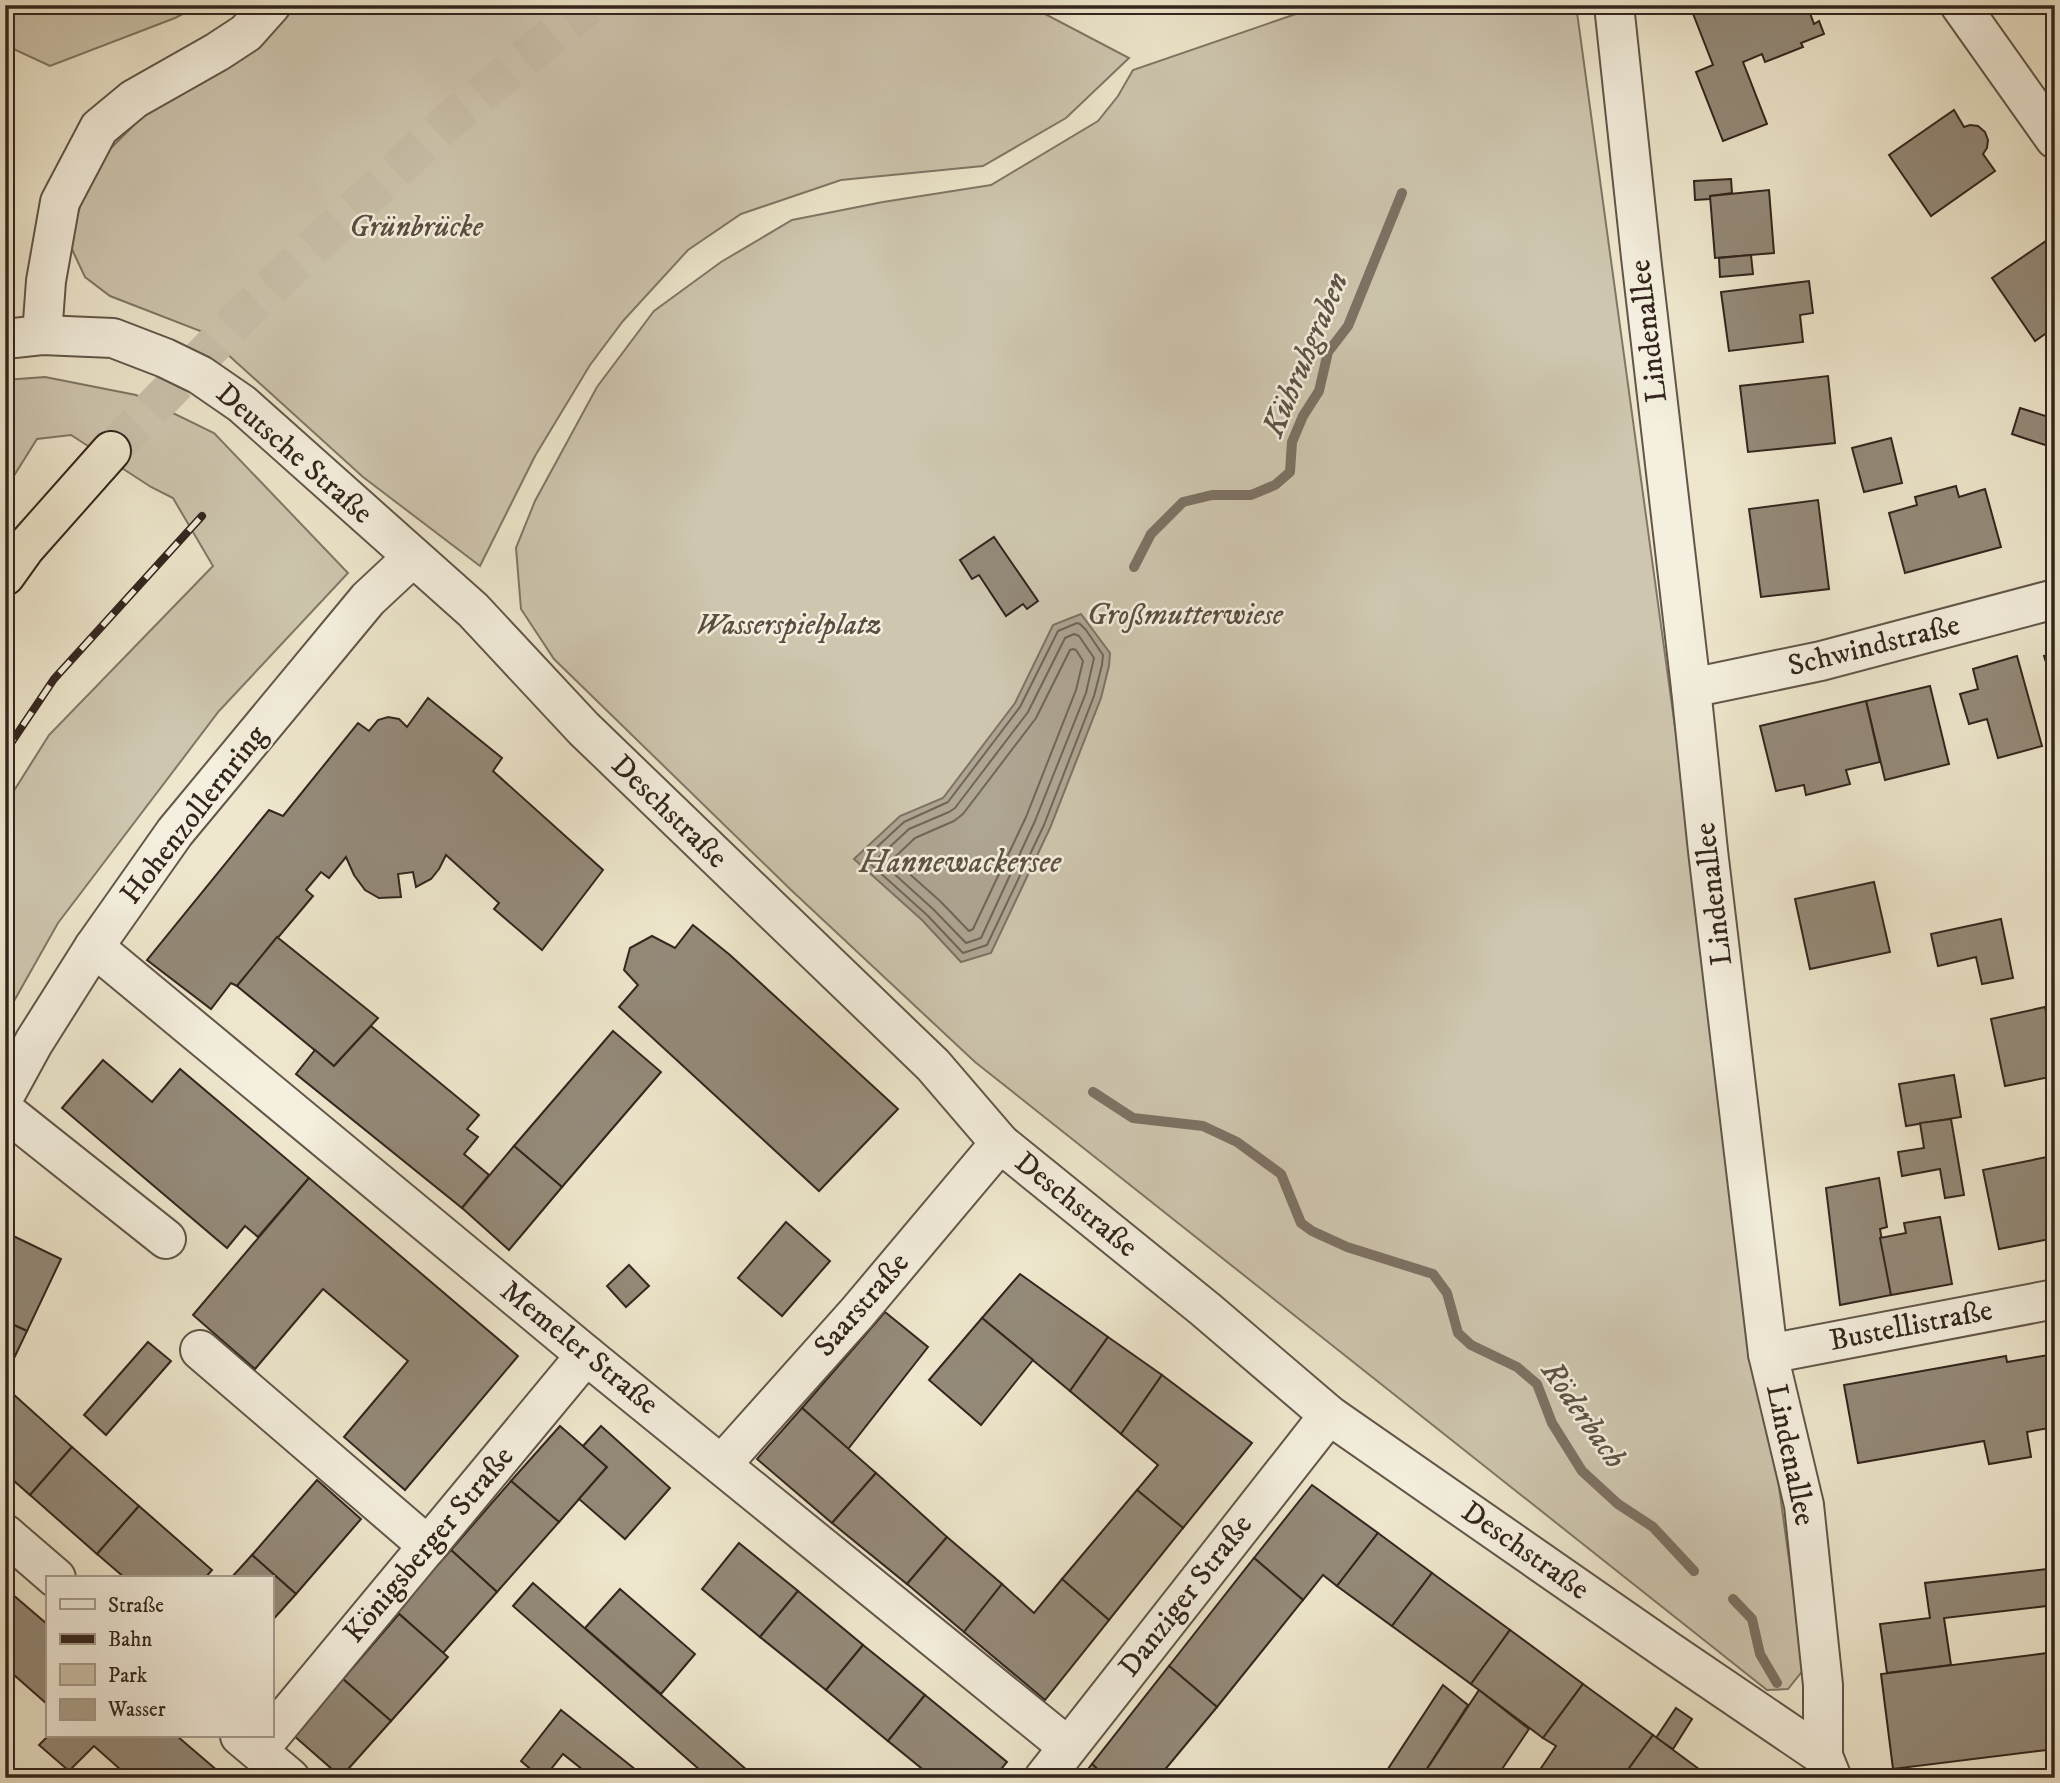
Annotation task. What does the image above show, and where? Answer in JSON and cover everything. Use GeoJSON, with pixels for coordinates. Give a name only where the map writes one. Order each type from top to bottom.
{"type":"FeatureCollection","features":[{"type":"Feature","properties":{"kind":"highway"},"geometry":{"type":"LineString","coordinates":[[5,576],[111,451]]}},
{"type":"Feature","properties":{"kind":"street"},"geometry":{"type":"LineString","coordinates":[[24,337],[46,281],[60,202],[99,128],[134,99],[246,33],[271,5]]}},
{"type":"Feature","properties":{"kind":"street","name":"Lindenallee"},"geometry":{"type":"LineString","coordinates":[[1614,5],[1708,851],[1768,1354],[1804,1505],[1823,1685],[1824,1771]]}},
{"type":"Feature","properties":{"kind":"street"},"geometry":{"type":"LineString","coordinates":[[1960,5],[2055,139]]}},
{"type":"Feature","properties":{"kind":"street","name":"Deutsche Straße"},"geometry":{"type":"LineString","coordinates":[[24,337],[113,338],[201,375],[242,404],[413,557]]}},
{"type":"Feature","properties":{"kind":"street","name":"Hohenzollernring"},"geometry":{"type":"LineString","coordinates":[[5,1095],[34,1042],[94,947],[175,831],[368,599],[413,557]]}},
{"type":"Feature","properties":{"kind":"street","name":"Deschstraße"},"geometry":{"type":"LineString","coordinates":[[413,557],[473,610],[584,729],[933,1065],[1000,1143],[1205,1309],[1329,1415],[1690,1666],[1824,1771]]}},
{"type":"Feature","properties":{"kind":"street","name":"Schwindstraße"},"geometry":{"type":"LineString","coordinates":[[1692,688],[1821,661],[2055,599]]}},
{"type":"Feature","properties":{"kind":"street","name":"Memeler Straße"},"geometry":{"type":"LineString","coordinates":[[94,947],[586,1355],[1068,1746]]}},
{"type":"Feature","properties":{"kind":"street"},"geometry":{"type":"LineString","coordinates":[[5,1111],[166,1239]]}},
{"type":"Feature","properties":{"kind":"street","name":"Saarstraße"},"geometry":{"type":"LineString","coordinates":[[722,1464],[857,1313],[1000,1143]]}},
{"type":"Feature","properties":{"kind":"street","name":"Bustellistraße"},"geometry":{"type":"LineString","coordinates":[[1768,1354],[2055,1299]]}},
{"type":"Feature","properties":{"kind":"street"},"geometry":{"type":"LineString","coordinates":[[200,1350],[428,1546]]}},
{"type":"Feature","properties":{"kind":"street","name":"Königsberger Straße"},"geometry":{"type":"LineString","coordinates":[[273,1724],[428,1546],[586,1355]]}},
{"type":"Feature","properties":{"kind":"street","name":"Danziger Straße"},"geometry":{"type":"LineString","coordinates":[[1044,1778],[1329,1415]]}},
{"type":"Feature","properties":{"kind":"street"},"geometry":{"type":"LineString","coordinates":[[5,1534],[54,1576]]}},
{"type":"Feature","properties":{"kind":"street"},"geometry":{"type":"LineString","coordinates":[[260,1739],[290,1778]]}},
{"type":"Feature","properties":{"kind":"green space"},"geometry":{"type":"Polygon","coordinates":[[[5,5],[200,5],[175,18],[50,66],[5,45],[5,5]]]}},
{"type":"Feature","properties":{"kind":"green space","name":"Grünbrücke"},"geometry":{"type":"Polygon","coordinates":[[[297,5],[1028,5],[1129,58],[1066,118],[983,166],[841,180],[741,214],[688,250],[623,321],[590,365],[535,456],[480,566],[363,477],[203,332],[110,296],[85,277],[69,243],[92,167],[149,110],[257,43],[297,5]]]}},
{"type":"Feature","properties":{"kind":"green space","name":"Großmutterwiese"},"geometry":{"type":"Polygon","coordinates":[[[1322,5],[1576,5],[1804,1669],[1788,1689],[1767,1690],[975,1062],[790,889],[554,659],[521,609],[516,548],[535,501],[597,387],[654,311],[721,262],[792,220],[991,185],[1098,121],[1118,96],[1133,70],[1322,5]]]}},
{"type":"Feature","properties":{"kind":"green space"},"geometry":{"type":"Polygon","coordinates":[[[45,377],[136,395],[214,433],[348,573],[219,711],[58,923],[5,1017],[5,805],[49,735],[213,566],[173,498],[151,487],[71,435],[37,439],[5,490],[5,380],[45,377]]]}},
{"type":"Feature","properties":{"kind":"water","name":"Hannewackersee"},"geometry":{"type":"Polygon","coordinates":[[[1081,614],[1110,653],[1101,698],[1050,828],[991,953],[961,962],[922,920],[854,859],[900,816],[943,798],[1015,703],[1053,625],[1081,614]]]}},
{"type":"Feature","properties":{"kind":"building"},"geometry":{"type":"Polygon","coordinates":[[[1707,5],[1807,5],[1814,24],[1819,21],[1824,34],[1801,43],[1803,47],[1765,62],[1762,54],[1743,62],[1767,124],[1723,141],[1696,72],[1713,65],[1692,11],[1707,5]]]}},
{"type":"Feature","properties":{"kind":"building"},"geometry":{"type":"Polygon","coordinates":[[[1954,110],[1964,127],[1978,126],[1985,132],[1988,140],[1983,154],[1995,171],[1931,216],[1889,155],[1954,110]]]}},
{"type":"Feature","properties":{"kind":"building"},"geometry":{"type":"Polygon","coordinates":[[[1731,179],[1732,193],[1695,200],[1694,181],[1731,179]]]}},
{"type":"Feature","properties":{"kind":"building"},"geometry":{"type":"Polygon","coordinates":[[[1769,190],[1774,253],[1715,258],[1710,196],[1769,190]]]}},
{"type":"Feature","properties":{"kind":"building"},"geometry":{"type":"Polygon","coordinates":[[[2046,241],[2055,254],[2055,327],[2035,341],[1992,278],[2046,241]]]}},
{"type":"Feature","properties":{"kind":"building"},"geometry":{"type":"Polygon","coordinates":[[[1751,255],[1753,274],[1720,277],[1719,258],[1751,255]]]}},
{"type":"Feature","properties":{"kind":"building"},"geometry":{"type":"Polygon","coordinates":[[[1809,281],[1813,313],[1800,315],[1803,342],[1729,351],[1721,292],[1809,281]]]}},
{"type":"Feature","properties":{"kind":"building"},"geometry":{"type":"Polygon","coordinates":[[[1828,376],[1835,443],[1748,452],[1740,386],[1828,376]]]}},
{"type":"Feature","properties":{"kind":"building"},"geometry":{"type":"Polygon","coordinates":[[[2020,408],[2055,419],[2054,448],[2012,434],[2020,408]]]}},
{"type":"Feature","properties":{"kind":"building"},"geometry":{"type":"Polygon","coordinates":[[[1891,438],[1902,483],[1864,492],[1852,448],[1891,438]]]}},
{"type":"Feature","properties":{"kind":"building"},"geometry":{"type":"Polygon","coordinates":[[[1956,486],[1959,497],[1985,489],[2001,547],[1905,573],[1889,513],[1917,505],[1915,497],[1956,486]]]}},
{"type":"Feature","properties":{"kind":"building"},"geometry":{"type":"Polygon","coordinates":[[[1818,500],[1829,589],[1761,597],[1749,509],[1818,500]]]}},
{"type":"Feature","properties":{"kind":"building"},"geometry":{"type":"Polygon","coordinates":[[[994,537],[1038,601],[1027,609],[1023,604],[1006,616],[979,575],[972,579],[960,560],[994,537]]]}},
{"type":"Feature","properties":{"kind":"building"},"geometry":{"type":"Polygon","coordinates":[[[2055,653],[2055,690],[2044,656],[2055,653]]]}},
{"type":"Feature","properties":{"kind":"building"},"geometry":{"type":"Polygon","coordinates":[[[2017,656],[2042,746],[1998,758],[1987,719],[1969,724],[1960,694],[1978,689],[1973,669],[2017,656]]]}},
{"type":"Feature","properties":{"kind":"building"},"geometry":{"type":"Polygon","coordinates":[[[1930,686],[1949,764],[1885,780],[1866,701],[1930,686]]]}},
{"type":"Feature","properties":{"kind":"building"},"geometry":{"type":"Polygon","coordinates":[[[428,698],[502,758],[493,771],[603,870],[542,950],[494,909],[499,903],[446,855],[431,879],[416,887],[413,872],[398,874],[401,897],[379,898],[365,890],[346,857],[329,878],[321,872],[306,890],[313,896],[237,986],[231,983],[211,1009],[147,960],[269,810],[283,816],[358,723],[369,731],[378,720],[388,717],[399,719],[407,727],[428,698]]]}},
{"type":"Feature","properties":{"kind":"building"},"geometry":{"type":"Polygon","coordinates":[[[1866,701],[1880,762],[1846,770],[1850,784],[1806,795],[1804,785],[1776,791],[1760,726],[1866,701]]]}},
{"type":"Feature","properties":{"kind":"building"},"geometry":{"type":"Polygon","coordinates":[[[1874,882],[1890,952],[1810,969],[1795,899],[1874,882]]]}},
{"type":"Feature","properties":{"kind":"building"},"geometry":{"type":"Polygon","coordinates":[[[2001,919],[2013,978],[1982,984],[1976,957],[1938,966],[1931,934],[2001,919]]]}},
{"type":"Feature","properties":{"kind":"building"},"geometry":{"type":"Polygon","coordinates":[[[693,925],[730,955],[898,1109],[819,1191],[619,1007],[638,985],[624,970],[630,948],[652,936],[675,948],[693,925]]]}},
{"type":"Feature","properties":{"kind":"building"},"geometry":{"type":"Polygon","coordinates":[[[277,937],[378,1018],[334,1066],[237,986],[277,937]]]}},
{"type":"Feature","properties":{"kind":"building"},"geometry":{"type":"Polygon","coordinates":[[[2045,1007],[2051,1035],[2055,1034],[2055,1076],[2005,1086],[1991,1019],[2045,1007]]]}},
{"type":"Feature","properties":{"kind":"building"},"geometry":{"type":"Polygon","coordinates":[[[371,1026],[479,1115],[467,1129],[478,1137],[464,1154],[489,1175],[462,1208],[296,1074],[315,1050],[334,1066],[371,1026]]]}},
{"type":"Feature","properties":{"kind":"building"},"geometry":{"type":"Polygon","coordinates":[[[613,1031],[661,1072],[562,1187],[514,1146],[613,1031]]]}},
{"type":"Feature","properties":{"kind":"building"},"geometry":{"type":"Polygon","coordinates":[[[103,1060],[152,1102],[180,1069],[309,1178],[258,1237],[245,1226],[227,1248],[62,1108],[103,1060]]]}},
{"type":"Feature","properties":{"kind":"building"},"geometry":{"type":"Polygon","coordinates":[[[1954,1075],[1961,1117],[1906,1126],[1899,1084],[1954,1075]]]}},
{"type":"Feature","properties":{"kind":"building"},"geometry":{"type":"Polygon","coordinates":[[[1951,1119],[1964,1195],[1945,1198],[1940,1169],[1902,1176],[1898,1152],[1924,1148],[1920,1123],[1951,1119]]]}},
{"type":"Feature","properties":{"kind":"building"},"geometry":{"type":"Polygon","coordinates":[[[514,1146],[562,1187],[509,1250],[462,1208],[514,1146]]]}},
{"type":"Feature","properties":{"kind":"building"},"geometry":{"type":"Polygon","coordinates":[[[2052,1156],[2055,1171],[2055,1238],[1999,1249],[1983,1170],[2052,1156]]]}},
{"type":"Feature","properties":{"kind":"building"},"geometry":{"type":"Polygon","coordinates":[[[309,1178],[518,1356],[405,1490],[344,1437],[408,1361],[323,1289],[255,1369],[193,1315],[309,1178]]]}},
{"type":"Feature","properties":{"kind":"building"},"geometry":{"type":"Polygon","coordinates":[[[1879,1178],[1887,1227],[1880,1229],[1891,1295],[1840,1305],[1826,1188],[1879,1178]]]}},
{"type":"Feature","properties":{"kind":"building"},"geometry":{"type":"Polygon","coordinates":[[[1940,1217],[1952,1284],[1891,1295],[1880,1238],[1906,1233],[1904,1223],[1940,1217]]]}},
{"type":"Feature","properties":{"kind":"building"},"geometry":{"type":"Polygon","coordinates":[[[786,1222],[830,1261],[782,1316],[738,1278],[786,1222]]]}},
{"type":"Feature","properties":{"kind":"building"},"geometry":{"type":"Polygon","coordinates":[[[5,1232],[61,1259],[27,1331],[5,1321],[5,1232]]]}},
{"type":"Feature","properties":{"kind":"building"},"geometry":{"type":"Polygon","coordinates":[[[629,1265],[649,1286],[626,1307],[607,1286],[629,1265]]]}},
{"type":"Feature","properties":{"kind":"building"},"geometry":{"type":"Polygon","coordinates":[[[1020,1274],[1108,1337],[1070,1391],[982,1318],[1020,1274]]]}},
{"type":"Feature","properties":{"kind":"building"},"geometry":{"type":"Polygon","coordinates":[[[885,1312],[928,1347],[848,1449],[802,1408],[885,1312]]]}},
{"type":"Feature","properties":{"kind":"building"},"geometry":{"type":"Polygon","coordinates":[[[982,1318],[1033,1360],[981,1425],[929,1380],[982,1318]]]}},
{"type":"Feature","properties":{"kind":"building"},"geometry":{"type":"Polygon","coordinates":[[[5,1321],[27,1331],[5,1377],[5,1321]]]}},
{"type":"Feature","properties":{"kind":"building"},"geometry":{"type":"Polygon","coordinates":[[[1108,1337],[1162,1375],[1121,1434],[1070,1391],[1108,1337]]]}},
{"type":"Feature","properties":{"kind":"building"},"geometry":{"type":"Polygon","coordinates":[[[148,1342],[171,1361],[106,1435],[84,1415],[148,1342]]]}},
{"type":"Feature","properties":{"kind":"building"},"geometry":{"type":"Polygon","coordinates":[[[2055,1354],[2055,1427],[2027,1432],[2031,1457],[1989,1464],[1984,1441],[1858,1463],[1844,1385],[2006,1356],[2007,1362],[2055,1354]]]}},
{"type":"Feature","properties":{"kind":"building"},"geometry":{"type":"Polygon","coordinates":[[[1162,1375],[1252,1443],[1183,1528],[1137,1490],[1158,1465],[1121,1434],[1162,1375]]]}},
{"type":"Feature","properties":{"kind":"building"},"geometry":{"type":"Polygon","coordinates":[[[12,1393],[72,1447],[30,1495],[5,1473],[5,1401],[12,1393]]]}},
{"type":"Feature","properties":{"kind":"building"},"geometry":{"type":"Polygon","coordinates":[[[802,1408],[876,1473],[832,1523],[757,1459],[802,1408]]]}},
{"type":"Feature","properties":{"kind":"building"},"geometry":{"type":"Polygon","coordinates":[[[560,1426],[607,1467],[559,1522],[511,1481],[560,1426]]]}},
{"type":"Feature","properties":{"kind":"building"},"geometry":{"type":"Polygon","coordinates":[[[601,1426],[670,1488],[625,1539],[579,1499],[607,1467],[583,1446],[601,1426]]]}},
{"type":"Feature","properties":{"kind":"building"},"geometry":{"type":"Polygon","coordinates":[[[72,1447],[139,1506],[97,1554],[30,1495],[72,1447]]]}},
{"type":"Feature","properties":{"kind":"building"},"geometry":{"type":"Polygon","coordinates":[[[876,1473],[947,1537],[907,1584],[832,1523],[876,1473]]]}},
{"type":"Feature","properties":{"kind":"building"},"geometry":{"type":"Polygon","coordinates":[[[317,1480],[361,1519],[296,1594],[252,1555],[317,1480]]]}},
{"type":"Feature","properties":{"kind":"building"},"geometry":{"type":"Polygon","coordinates":[[[511,1481],[559,1522],[497,1592],[451,1550],[511,1481]]]}},
{"type":"Feature","properties":{"kind":"building"},"geometry":{"type":"Polygon","coordinates":[[[1312,1485],[1378,1533],[1337,1586],[1323,1575],[1303,1600],[1254,1558],[1312,1485]]]}},
{"type":"Feature","properties":{"kind":"building"},"geometry":{"type":"Polygon","coordinates":[[[1137,1490],[1183,1528],[1109,1620],[1062,1579],[1137,1490]]]}},
{"type":"Feature","properties":{"kind":"building"},"geometry":{"type":"Polygon","coordinates":[[[139,1506],[212,1570],[207,1576],[123,1576],[97,1554],[139,1506]]]}},
{"type":"Feature","properties":{"kind":"building"},"geometry":{"type":"Polygon","coordinates":[[[1378,1533],[1432,1573],[1392,1626],[1337,1586],[1378,1533]]]}},
{"type":"Feature","properties":{"kind":"building"},"geometry":{"type":"Polygon","coordinates":[[[947,1537],[1002,1584],[964,1632],[907,1584],[947,1537]]]}},
{"type":"Feature","properties":{"kind":"building"},"geometry":{"type":"Polygon","coordinates":[[[739,1543],[798,1591],[760,1637],[702,1589],[739,1543]]]}},
{"type":"Feature","properties":{"kind":"building"},"geometry":{"type":"Polygon","coordinates":[[[451,1550],[497,1592],[443,1653],[396,1611],[451,1550]]]}},
{"type":"Feature","properties":{"kind":"building"},"geometry":{"type":"Polygon","coordinates":[[[252,1555],[296,1594],[273,1620],[273,1576],[233,1576],[252,1555]]]}},
{"type":"Feature","properties":{"kind":"building"},"geometry":{"type":"Polygon","coordinates":[[[1254,1558],[1303,1600],[1217,1707],[1169,1666],[1254,1558]]]}},
{"type":"Feature","properties":{"kind":"building"},"geometry":{"type":"Polygon","coordinates":[[[2055,1568],[2055,1605],[1944,1618],[1951,1665],[1887,1673],[1880,1624],[1930,1618],[1925,1583],[2055,1568]]]}},
{"type":"Feature","properties":{"kind":"building"},"geometry":{"type":"Polygon","coordinates":[[[1432,1573],[1510,1630],[1471,1684],[1392,1626],[1432,1573]]]}},
{"type":"Feature","properties":{"kind":"building"},"geometry":{"type":"Polygon","coordinates":[[[1062,1579],[1109,1620],[1045,1700],[964,1632],[1002,1584],[1034,1613],[1062,1579]]]}},
{"type":"Feature","properties":{"kind":"building"},"geometry":{"type":"Polygon","coordinates":[[[533,1583],[756,1778],[709,1778],[513,1606],[533,1583]]]}},
{"type":"Feature","properties":{"kind":"building"},"geometry":{"type":"Polygon","coordinates":[[[5,1588],[46,1623],[46,1703],[5,1667],[5,1588]]]}},
{"type":"Feature","properties":{"kind":"building"},"geometry":{"type":"Polygon","coordinates":[[[620,1589],[695,1654],[661,1694],[585,1628],[620,1589]]]}},
{"type":"Feature","properties":{"kind":"building"},"geometry":{"type":"Polygon","coordinates":[[[798,1591],[863,1645],[826,1690],[760,1637],[798,1591]]]}},
{"type":"Feature","properties":{"kind":"building"},"geometry":{"type":"Polygon","coordinates":[[[399,1614],[448,1657],[391,1721],[343,1679],[399,1614]]]}},
{"type":"Feature","properties":{"kind":"building"},"geometry":{"type":"Polygon","coordinates":[[[1510,1630],[1583,1684],[1543,1738],[1471,1684],[1510,1630]]]}},
{"type":"Feature","properties":{"kind":"building"},"geometry":{"type":"Polygon","coordinates":[[[863,1645],[925,1695],[888,1741],[826,1690],[863,1645]]]}},
{"type":"Feature","properties":{"kind":"building"},"geometry":{"type":"Polygon","coordinates":[[[2055,1652],[2055,1749],[1893,1769],[1881,1674],[2055,1652]]]}},
{"type":"Feature","properties":{"kind":"building"},"geometry":{"type":"Polygon","coordinates":[[[1169,1666],[1217,1707],[1158,1778],[1107,1778],[1092,1764],[1169,1666]]]}},
{"type":"Feature","properties":{"kind":"building"},"geometry":{"type":"Polygon","coordinates":[[[343,1679],[391,1721],[341,1777],[293,1735],[343,1679]]]}},
{"type":"Feature","properties":{"kind":"building"},"geometry":{"type":"Polygon","coordinates":[[[1583,1684],[1653,1735],[1622,1778],[1602,1778],[1597,1775],[1595,1778],[1542,1778],[1537,1774],[1556,1746],[1543,1738],[1583,1684]]]}},
{"type":"Feature","properties":{"kind":"building"},"geometry":{"type":"Polygon","coordinates":[[[1443,1685],[1468,1705],[1421,1778],[1382,1778],[1443,1685]]]}},
{"type":"Feature","properties":{"kind":"building"},"geometry":{"type":"Polygon","coordinates":[[[1479,1690],[1529,1729],[1496,1778],[1421,1778],[1479,1690]]]}},
{"type":"Feature","properties":{"kind":"building"},"geometry":{"type":"Polygon","coordinates":[[[925,1695],[1007,1762],[994,1778],[923,1778],[917,1773],[921,1768],[888,1741],[925,1695]]]}},
{"type":"Feature","properties":{"kind":"building"},"geometry":{"type":"Polygon","coordinates":[[[1676,1708],[1692,1719],[1673,1749],[1656,1738],[1676,1708]]]}},
{"type":"Feature","properties":{"kind":"building"},"geometry":{"type":"Polygon","coordinates":[[[561,1710],[646,1778],[593,1778],[563,1754],[544,1778],[541,1778],[521,1761],[561,1710]]]}},
{"type":"Feature","properties":{"kind":"building"},"geometry":{"type":"Polygon","coordinates":[[[1653,1735],[1711,1778],[1622,1778],[1653,1735]]]}},
{"type":"Feature","properties":{"kind":"building"},"geometry":{"type":"Polygon","coordinates":[[[46,1738],[179,1738],[226,1778],[130,1778],[94,1746],[69,1771],[39,1745],[46,1738]]]}},
{"type":"Feature","properties":{"kind":"building"},"geometry":{"type":"Polygon","coordinates":[[[1092,1764],[1107,1778],[1081,1778],[1092,1764]]]}},
{"type":"Feature","properties":{"kind":"building"},"geometry":{"type":"Polygon","coordinates":[[[1728,1774],[1729,1778],[1711,1778],[1728,1774]]]}},
{"type":"Feature","properties":{"kind":"waterway","name":"Kühruhgraben"},"geometry":{"type":"LineString","coordinates":[[1134,567],[1151,534],[1183,502],[1212,495],[1251,495],[1275,485],[1290,472],[1292,442],[1303,416],[1319,391],[1328,352],[1348,326],[1402,193]]}},
{"type":"Feature","properties":{"kind":"waterway","name":"Röderbach"},"geometry":{"type":"LineString","coordinates":[[1093,1092],[1133,1118],[1203,1126],[1237,1142],[1281,1174],[1301,1223],[1312,1231],[1347,1247],[1433,1274],[1447,1293],[1458,1333],[1471,1345],[1517,1367],[1537,1384],[1552,1423],[1582,1471],[1618,1504],[1653,1527],[1694,1571]]}},
{"type":"Feature","properties":{"kind":"waterway"},"geometry":{"type":"LineString","coordinates":[[1733,1599],[1752,1619],[1760,1654],[1777,1683]]}},
{"type":"Feature","properties":{"kind":"tunnel"},"geometry":{"type":"LineString","coordinates":[[111,451],[255,302],[443,126],[589,5]]}},
{"type":"Feature","properties":{"kind":"railway"},"geometry":{"type":"LineString","coordinates":[[5,752],[54,679],[202,516]]}},
{"type":"Feature","properties":{"kind":"park label","name":"Wasserspielplatz"},"geometry":{"type":"Point","coordinates":[789,625]}}]}
